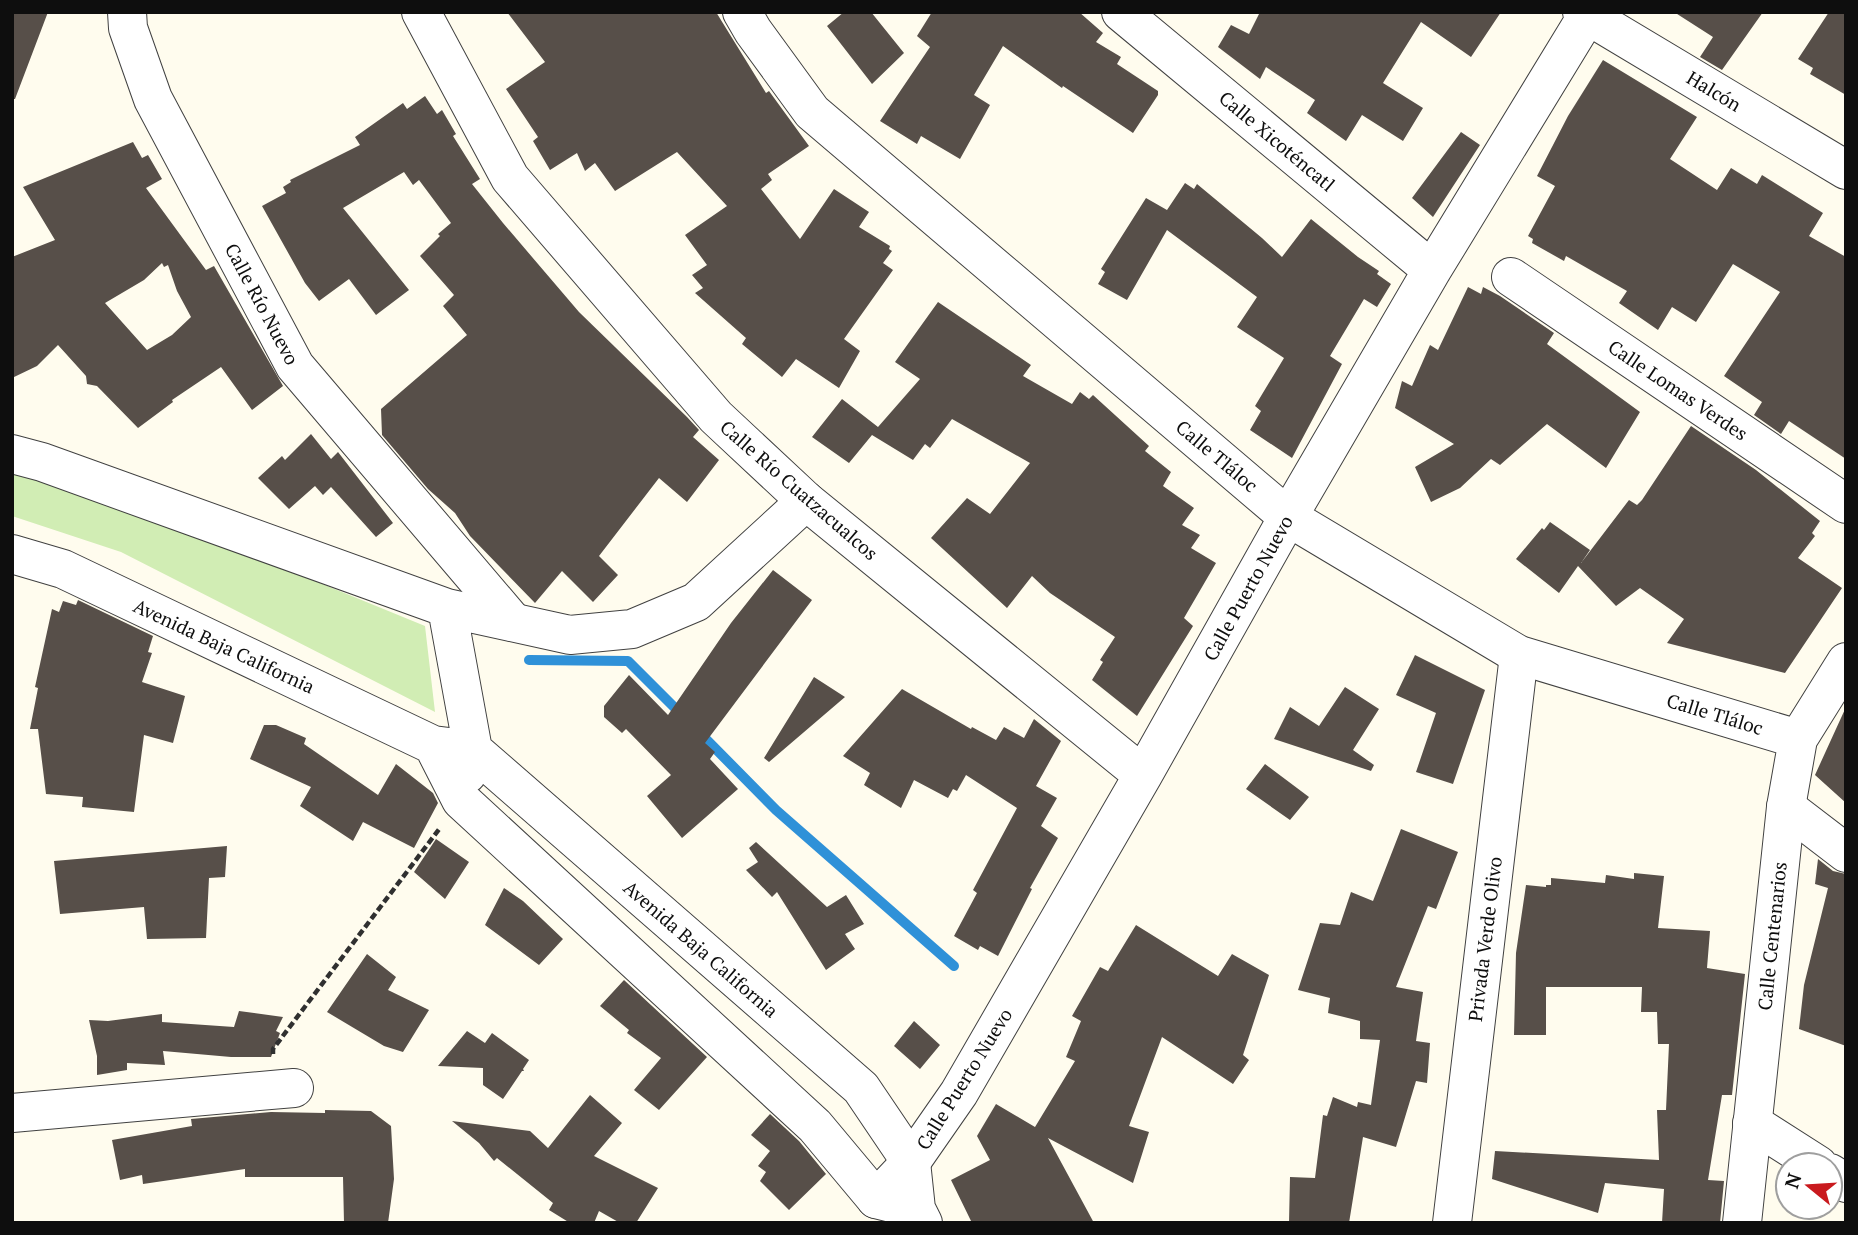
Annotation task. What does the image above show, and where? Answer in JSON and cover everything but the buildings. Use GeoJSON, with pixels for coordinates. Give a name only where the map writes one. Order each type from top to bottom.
{"type":"FeatureCollection","features":[{"type":"Feature","properties":{"kind":"street","name":"Calle Río Nuevo"},"geometry":{"type":"LineString","coordinates":[[128,12],[128,28],[153,99],[295,366],[513,622]]}},
{"type":"Feature","properties":{"kind":"street","name":"Calle Río Cuatzacualcos"},"geometry":{"type":"LineString","coordinates":[[421,12],[510,178],[716,417],[806,501],[1143,775]]}},
{"type":"Feature","properties":{"kind":"street","name":"Calle Tláloc"},"geometry":{"type":"LineString","coordinates":[[742,12],[813,112],[1288,517],[1519,655],[1798,739]]}},
{"type":"Feature","properties":{"kind":"street","name":"Calle Xicoténcatl"},"geometry":{"type":"LineString","coordinates":[[1121,12],[1432,270]]}},
{"type":"Feature","properties":{"kind":"street","name":"Calle Puerto Nuevo"},"geometry":{"type":"LineString","coordinates":[[876,1199],[911,1162],[959,1093],[1288,517],[1584,14]]}},
{"type":"Feature","properties":{"kind":"street","name":"Halcón"},"geometry":{"type":"LineString","coordinates":[[1584,14],[1846,170]]}},
{"type":"Feature","properties":{"kind":"street","name":"Calle Lomas Verdes"},"geometry":{"type":"LineString","coordinates":[[1511,277],[1846,503]]}},
{"type":"Feature","properties":{"kind":"street"},"geometry":{"type":"LineString","coordinates":[[12,454],[42,462],[447,608],[570,635],[632,629],[696,602],[806,501]]}},
{"type":"Feature","properties":{"kind":"street","name":"Avenida Baja California"},"geometry":{"type":"LineString","coordinates":[[12,554],[63,569],[433,745],[473,750],[861,1088],[911,1162]]}},
{"type":"Feature","properties":{"kind":"street"},"geometry":{"type":"LineString","coordinates":[[447,608],[473,750],[460,800]]}},
{"type":"Feature","properties":{"kind":"street","name":"Privada Verde Olivo"},"geometry":{"type":"LineString","coordinates":[[1452,1223],[1519,655]]}},
{"type":"Feature","properties":{"kind":"street","name":"Calle Centenarios"},"geometry":{"type":"LineString","coordinates":[[1742,1223],[1786,807],[1798,739],[1846,663]]}},
{"type":"Feature","properties":{"kind":"street"},"geometry":{"type":"LineString","coordinates":[[433,745],[460,800],[815,1126],[876,1199],[920,1216]]}},
{"type":"Feature","properties":{"kind":"street"},"geometry":{"type":"LineString","coordinates":[[1786,807],[1846,853]]}},
{"type":"Feature","properties":{"kind":"street"},"geometry":{"type":"LineString","coordinates":[[12,1112],[283,1089]]}},
{"type":"Feature","properties":{"kind":"street"},"geometry":{"type":"LineString","coordinates":[[1752,1123],[1796,1151]]}},
{"type":"Feature","properties":{"kind":"street"},"geometry":{"type":"LineString","coordinates":[[911,1162],[920,1216]]}},
{"type":"Feature","properties":{"kind":"path"},"geometry":{"type":"LineString","coordinates":[[283,1089],[273,1049],[460,800]]}},
{"type":"Feature","properties":{"kind":"green space"},"geometry":{"type":"Polygon","coordinates":[[[12,463],[120,501],[425,626],[435,712],[121,552],[12,516],[12,463]]]}},
{"type":"Feature","properties":{"kind":"waterway"},"geometry":{"type":"LineString","coordinates":[[529,660],[628,661],[682,715]]}},
{"type":"Feature","properties":{"kind":"waterway"},"geometry":{"type":"LineString","coordinates":[[698,731],[776,810],[954,966]]}}]}
